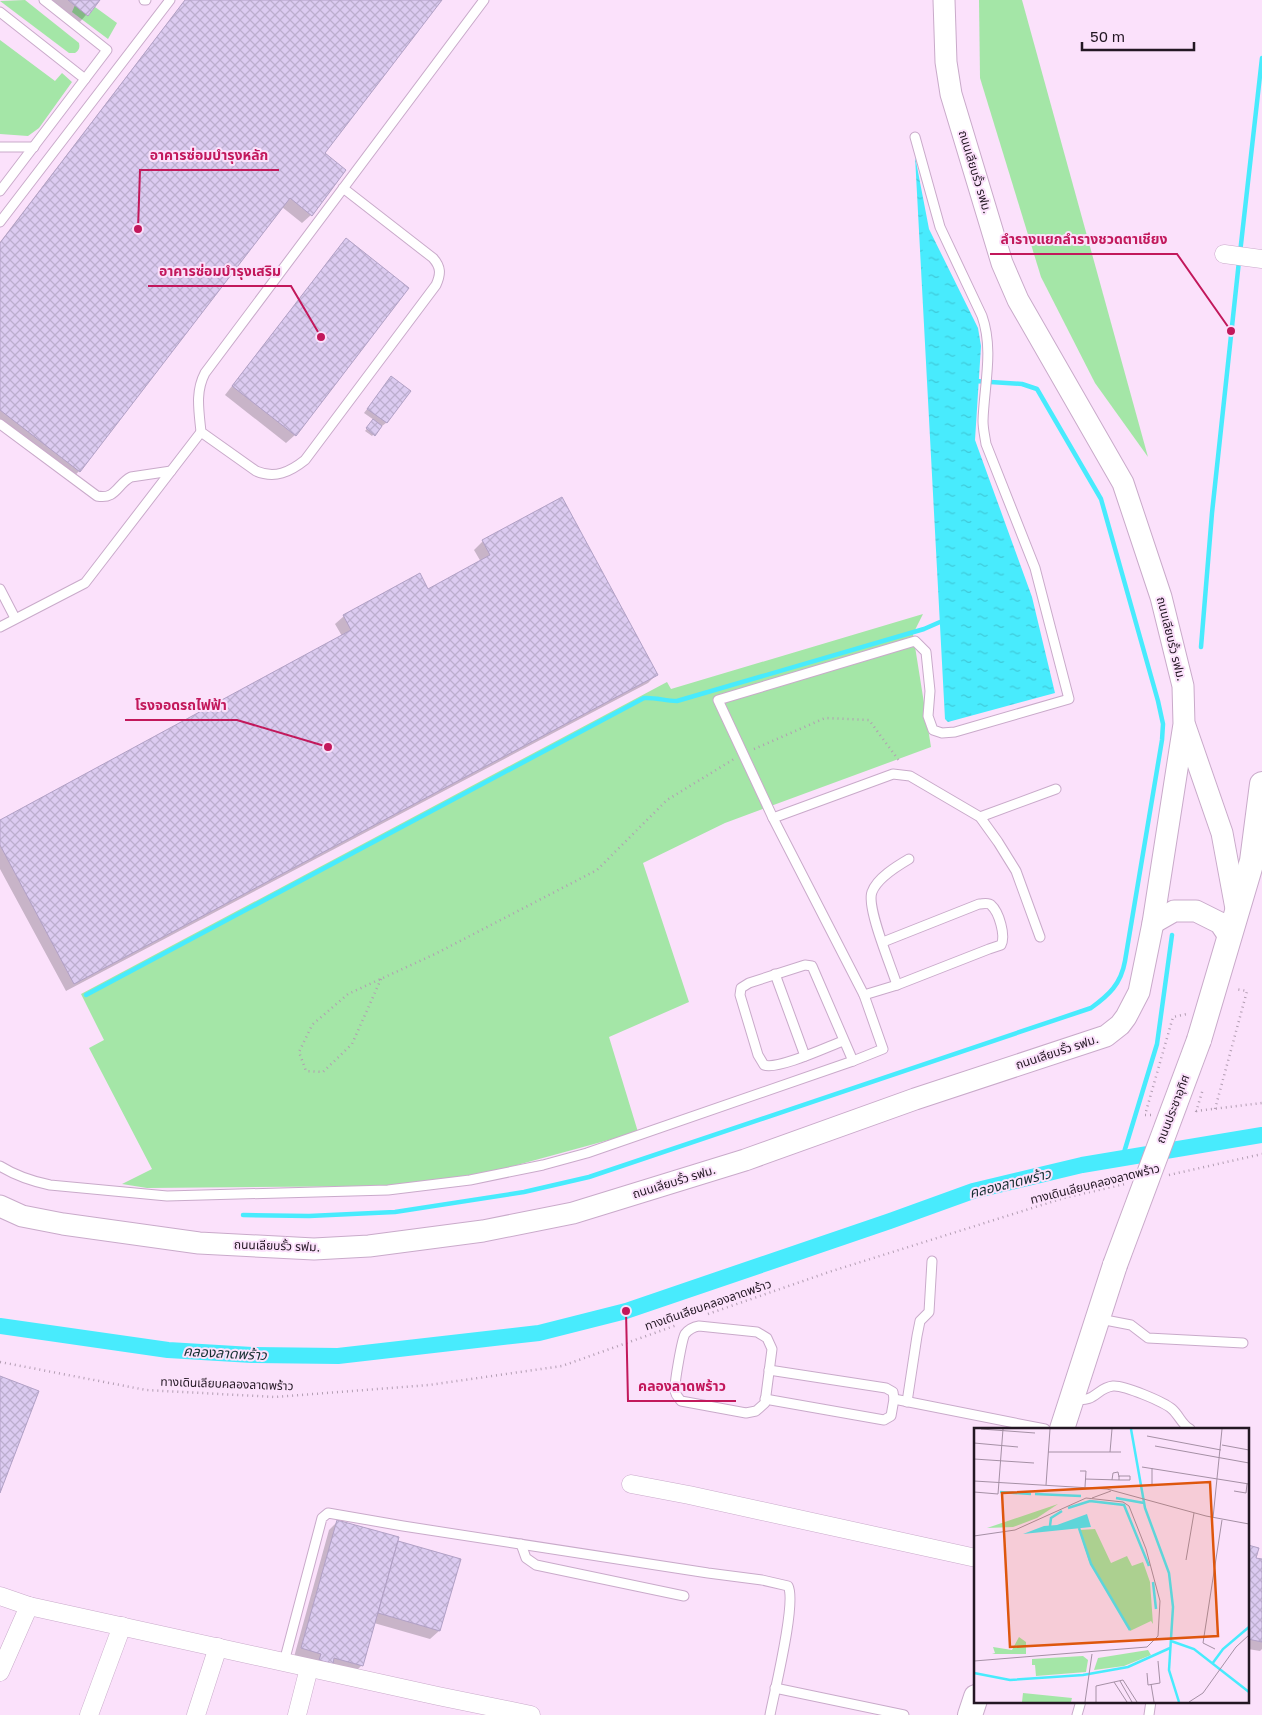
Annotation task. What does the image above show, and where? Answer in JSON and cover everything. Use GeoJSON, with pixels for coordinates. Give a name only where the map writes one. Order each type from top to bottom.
{"type":"FeatureCollection","features":[{"type":"Feature","properties":{"kind":"main road","name":"ถนนประชาอุทิศ"},"geometry":{"type":"LineString","coordinates":[[1062,1428],[1115,1266],[1199,1040],[1252,861],[1262,784]]}},
{"type":"Feature","properties":{"kind":"main road"},"geometry":{"type":"LineString","coordinates":[[970,1715],[974,1702]]}},
{"type":"Feature","properties":{"kind":"street","name":"ถนนเลียบรั้ว รฟม."},"geometry":{"type":"LineString","coordinates":[[0,1206],[22,1216],[63,1224],[199,1243],[314,1249],[369,1246],[484,1231],[573,1213],[745,1160],[915,1099],[1106,1036],[1123,1021],[1139,992],[1153,923],[1184,724],[1183,686],[1161,597],[1123,483],[1018,300],[1002,263],[951,94],[946,62],[944,0]]}},
{"type":"Feature","properties":{"kind":"street"},"geometry":{"type":"LineString","coordinates":[[1184,724],[1222,834],[1237,914]]}},
{"type":"Feature","properties":{"kind":"street"},"geometry":{"type":"LineString","coordinates":[[1153,923],[1174,911],[1196,911],[1220,923],[1230,938]]}},
{"type":"Feature","properties":{"kind":"street"},"geometry":{"type":"LineString","coordinates":[[631,1484],[689,1494],[974,1558]]}},
{"type":"Feature","properties":{"kind":"street"},"geometry":{"type":"LineString","coordinates":[[0,1596],[29,1606],[531,1715]]}},
{"type":"Feature","properties":{"kind":"street"},"geometry":{"type":"LineString","coordinates":[[0,1672],[29,1606]]}},
{"type":"Feature","properties":{"kind":"street"},"geometry":{"type":"LineString","coordinates":[[89,1715],[122,1626]]}},
{"type":"Feature","properties":{"kind":"street"},"geometry":{"type":"LineString","coordinates":[[196,1715],[218,1647]]}},
{"type":"Feature","properties":{"kind":"street"},"geometry":{"type":"LineString","coordinates":[[297,1715],[309,1668]]}},
{"type":"Feature","properties":{"kind":"lane"},"geometry":{"type":"LineString","coordinates":[[0,191],[107,50],[44,0]]}},
{"type":"Feature","properties":{"kind":"lane"},"geometry":{"type":"LineString","coordinates":[[0,222],[170,0]]}},
{"type":"Feature","properties":{"kind":"lane"},"geometry":{"type":"LineString","coordinates":[[0,627],[85,584],[201,432],[198,397],[205,373],[484,0]]}},
{"type":"Feature","properties":{"kind":"lane"},"geometry":{"type":"LineString","coordinates":[[0,12],[85,79]]}},
{"type":"Feature","properties":{"kind":"lane"},"geometry":{"type":"LineString","coordinates":[[0,1166],[14,1175],[50,1185],[167,1196],[388,1190],[434,1185],[543,1165],[587,1153],[883,1049],[864,995],[773,818],[718,700],[915,641],[926,652],[930,691],[928,716],[933,730],[942,733],[955,732],[1069,699],[1035,568],[986,444],[983,423],[987,372],[987,330],[940,227],[915,137]]}},
{"type":"Feature","properties":{"kind":"lane"},"geometry":{"type":"LineString","coordinates":[[0,147],[34,147]]}},
{"type":"Feature","properties":{"kind":"lane"},"geometry":{"type":"LineString","coordinates":[[201,432],[256,471],[265,475],[275,476],[297,466],[311,454],[436,286],[440,278],[438,263],[343,188]]}},
{"type":"Feature","properties":{"kind":"lane"},"geometry":{"type":"LineString","coordinates":[[0,424],[97,496],[108,497],[131,476],[171,471]]}},
{"type":"Feature","properties":{"kind":"lane"},"geometry":{"type":"LineString","coordinates":[[0,589],[15,618]]}},
{"type":"Feature","properties":{"kind":"lane"},"geometry":{"type":"LineString","coordinates":[[773,818],[893,774],[910,776],[980,817],[1016,871],[1040,937]]}},
{"type":"Feature","properties":{"kind":"lane"},"geometry":{"type":"LineString","coordinates":[[980,817],[1056,789]]}},
{"type":"Feature","properties":{"kind":"lane"},"geometry":{"type":"LineString","coordinates":[[897,985],[872,912],[871,893],[893,868],[909,859]]}},
{"type":"Feature","properties":{"kind":"lane"},"geometry":{"type":"LineString","coordinates":[[864,995],[897,985],[1001,945],[1003,937],[1001,925],[992,906],[987,903],[979,904],[883,942]]}},
{"type":"Feature","properties":{"kind":"lane"},"geometry":{"type":"LineString","coordinates":[[843,1041],[805,1056],[768,1067],[764,1065],[758,1055],[740,996],[741,988],[749,983],[775,974],[805,965],[812,966],[853,1061]]}},
{"type":"Feature","properties":{"kind":"lane"},"geometry":{"type":"LineString","coordinates":[[775,974],[805,1056]]}},
{"type":"Feature","properties":{"kind":"lane"},"geometry":{"type":"LineString","coordinates":[[908,1402],[920,1321],[929,1312],[932,1261]]}},
{"type":"Feature","properties":{"kind":"lane"},"geometry":{"type":"LineString","coordinates":[[1097,1319],[1130,1326],[1148,1338],[1243,1343]]}},
{"type":"Feature","properties":{"kind":"lane"},"geometry":{"type":"LineString","coordinates":[[699,1326],[763,1334],[772,1348],[765,1399],[765,1403],[761,1408],[751,1413],[681,1401],[676,1394],[675,1386],[684,1336],[690,1329],[699,1326]]}},
{"type":"Feature","properties":{"kind":"lane"},"geometry":{"type":"LineString","coordinates":[[765,1399],[884,1420],[891,1416],[894,1399],[893,1392],[886,1388],[769,1370]]}},
{"type":"Feature","properties":{"kind":"lane"},"geometry":{"type":"LineString","coordinates":[[1072,1399],[1083,1401],[1093,1398],[1102,1390],[1113,1386],[1130,1389],[1171,1408],[1189,1428]]}},
{"type":"Feature","properties":{"kind":"lane"},"geometry":{"type":"LineString","coordinates":[[894,1399],[1040,1428]]}},
{"type":"Feature","properties":{"kind":"lane"},"geometry":{"type":"LineString","coordinates":[[284,1662],[322,1518],[324,1514],[328,1513],[708,1574],[762,1580],[788,1586],[791,1591],[788,1616],[770,1715]]}},
{"type":"Feature","properties":{"kind":"lane"},"geometry":{"type":"LineString","coordinates":[[521,1544],[526,1558],[536,1565],[684,1596]]}},
{"type":"Feature","properties":{"kind":"lane"},"geometry":{"type":"LineString","coordinates":[[775,1688],[904,1715]]}},
{"type":"Feature","properties":{"kind":"lane"},"geometry":{"type":"LineString","coordinates":[[1077,1715],[1080,1702]]}},
{"type":"Feature","properties":{"kind":"lane"},"geometry":{"type":"LineString","coordinates":[[1149,1715],[1151,1702]]}},
{"type":"Feature","properties":{"kind":"path"},"geometry":{"type":"LineString","coordinates":[[381,979],[352,1044],[324,1072],[306,1071],[300,1052],[312,1025],[348,994],[435,954],[597,870],[667,800],[743,754],[825,718],[869,720],[910,776]]}},
{"type":"Feature","properties":{"kind":"path"},"geometry":{"type":"LineString","coordinates":[[1215,1109],[1247,991],[1236,988],[1233,997]]}},
{"type":"Feature","properties":{"kind":"path"},"geometry":{"type":"LineString","coordinates":[[1153,1114],[1145,1115],[1173,1017],[1208,1009]]}},
{"type":"Feature","properties":{"kind":"path"},"geometry":{"type":"LineString","coordinates":[[1204,1085],[1196,1112],[1262,1103]]}},
{"type":"Feature","properties":{"kind":"path","name":"ทางเดินเลียบคลองลาดพร้าว"},"geometry":{"type":"LineString","coordinates":[[1168,1175],[1262,1154]]}},
{"type":"Feature","properties":{"kind":"path","name":"ทางเดินเลียบคลองลาดพร้าว"},"geometry":{"type":"LineString","coordinates":[[700,1317],[830,1272],[1064,1198],[1130,1183]]}},
{"type":"Feature","properties":{"kind":"path","name":"ทางเดินเลียบคลองลาดพร้าว"},"geometry":{"type":"LineString","coordinates":[[0,1362],[146,1390],[275,1397],[429,1384],[562,1366],[682,1324]]}},
{"type":"Feature","properties":{"kind":"green space"},"geometry":{"type":"Polygon","coordinates":[[[25,0],[79,43],[79,48],[75,53],[69,53],[0,1],[25,0]]]}},
{"type":"Feature","properties":{"kind":"green space"},"geometry":{"type":"Polygon","coordinates":[[[979,0],[1022,0],[1148,457],[1095,383],[1041,277],[980,78],[979,0]]]}},
{"type":"Feature","properties":{"kind":"green space"},"geometry":{"type":"Polygon","coordinates":[[[75,5],[88,16],[95,7],[117,23],[108,39],[72,12],[75,5]]]}},
{"type":"Feature","properties":{"kind":"green space"},"geometry":{"type":"Polygon","coordinates":[[[0,40],[55,81],[62,73],[72,82],[39,128],[28,136],[0,134],[0,40]]]}},
{"type":"Feature","properties":{"kind":"green space"},"geometry":{"type":"Polygon","coordinates":[[[923,614],[913,634],[931,747],[725,823],[643,863],[689,1002],[609,1037],[638,1132],[470,1178],[389,1186],[147,1188],[122,1184],[152,1169],[89,1048],[104,1040],[81,994],[667,682],[671,689],[923,614]]]}},
{"type":"Feature","properties":{"kind":"water"},"geometry":{"type":"Polygon","coordinates":[[[915,156],[929,229],[978,328],[981,346],[975,440],[1032,597],[1055,693],[948,722],[945,719],[915,156]]]}},
{"type":"Feature","properties":{"kind":"building"},"geometry":{"type":"Polygon","coordinates":[[[68,0],[100,0],[88,16],[68,0]]]}},
{"type":"Feature","properties":{"kind":"building"},"geometry":{"type":"Polygon","coordinates":[[[185,0],[442,0],[325,153],[346,170],[312,216],[290,198],[80,472],[0,410],[0,243],[185,0]]]}},
{"type":"Feature","properties":{"kind":"building"},"geometry":{"type":"Polygon","coordinates":[[[346,238],[409,288],[296,436],[232,386],[346,238]]]}},
{"type":"Feature","properties":{"kind":"building"},"geometry":{"type":"Polygon","coordinates":[[[391,376],[411,391],[387,423],[367,409],[391,376]]]}},
{"type":"Feature","properties":{"kind":"building"},"geometry":{"type":"Polygon","coordinates":[[[373,419],[382,426],[375,436],[366,428],[373,419]]]}},
{"type":"Feature","properties":{"kind":"building"},"geometry":{"type":"Polygon","coordinates":[[[562,497],[658,675],[74,984],[0,845],[0,820],[351,630],[343,615],[420,573],[428,589],[490,555],[482,540],[562,497]]]}},
{"type":"Feature","properties":{"kind":"building"},"geometry":{"type":"Polygon","coordinates":[[[0,1376],[39,1391],[0,1493],[0,1376]]]}},
{"type":"Feature","properties":{"kind":"building"},"geometry":{"type":"Polygon","coordinates":[[[337,1520],[399,1537],[363,1666],[334,1658],[333,1664],[319,1660],[321,1654],[301,1648],[337,1520]]]}},
{"type":"Feature","properties":{"kind":"building"},"geometry":{"type":"Polygon","coordinates":[[[398,1541],[461,1559],[440,1631],[378,1613],[398,1541]]]}},
{"type":"Feature","properties":{"kind":"building"},"geometry":{"type":"Polygon","coordinates":[[[1250,1546],[1259,1548],[1256,1558],[1262,1559],[1262,1642],[1250,1639],[1250,1546]]]}},
{"type":"Feature","properties":{"kind":"waterway"},"geometry":{"type":"LineString","coordinates":[[1240,253],[1262,58]]}},
{"type":"Feature","properties":{"kind":"waterway"},"geometry":{"type":"LineString","coordinates":[[1201,647],[1212,513],[1239,261]]}},
{"type":"Feature","properties":{"kind":"waterway"},"geometry":{"type":"LineString","coordinates":[[243,1215],[309,1216],[395,1212],[524,1192],[589,1177],[1091,1008],[1113,988],[1121,976],[1125,961],[1162,740],[1163,724],[1158,701],[1101,499],[1037,389],[1022,384],[975,381]]}},
{"type":"Feature","properties":{"kind":"waterway"},"geometry":{"type":"LineString","coordinates":[[86,995],[644,698],[677,701],[924,629],[940,622]]}},
{"type":"Feature","properties":{"kind":"waterway"},"geometry":{"type":"LineString","coordinates":[[1122,1159],[1157,1044],[1172,935]]}},
{"type":"Feature","properties":{"kind":"waterway","name":"คลองลาดพร้าว"},"geometry":{"type":"LineString","coordinates":[[0,1326],[168,1350],[252,1355],[338,1356],[539,1333],[626,1311],[973,1191],[1082,1165],[1262,1135]]}},
{"type":"Feature","properties":{"kind":"place","name":"อาคารซ่อมบำรุงหลัก"},"geometry":{"type":"Point","coordinates":[138,229]}},
{"type":"Feature","properties":{"kind":"place","name":"ลำรางแยกลำรางชวดตาเชียง"},"geometry":{"type":"Point","coordinates":[1231,331]}},
{"type":"Feature","properties":{"kind":"place","name":"อาคารซ่อมบำรุงเสริม"},"geometry":{"type":"Point","coordinates":[321,337]}},
{"type":"Feature","properties":{"kind":"place","name":"โรงจอดรถไฟฟ้า"},"geometry":{"type":"Point","coordinates":[328,747]}},
{"type":"Feature","properties":{"kind":"place","name":"คลองลาดพร้าว"},"geometry":{"type":"Point","coordinates":[626,1311]}}]}
